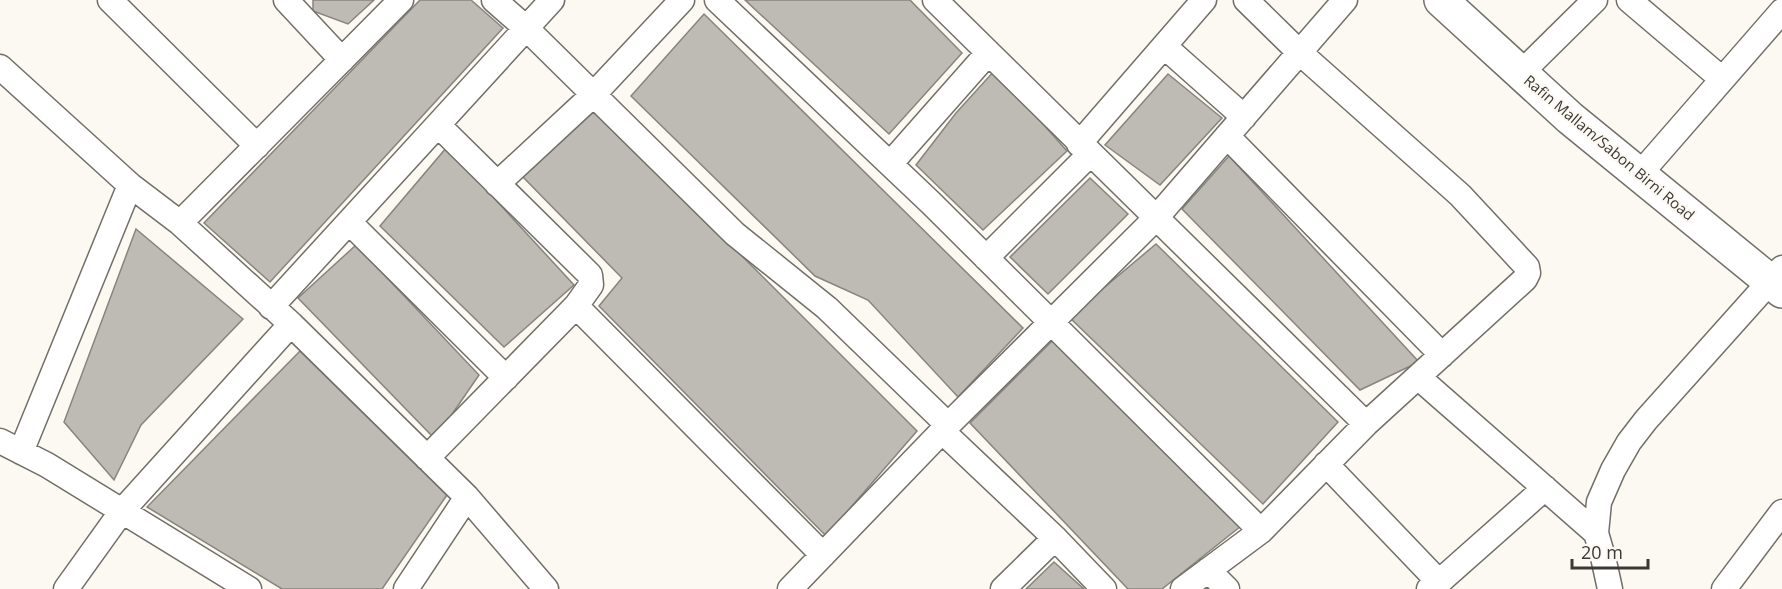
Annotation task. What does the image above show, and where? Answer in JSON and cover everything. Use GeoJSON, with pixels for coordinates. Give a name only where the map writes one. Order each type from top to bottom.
{"type":"FeatureCollection","features":[{"type":"Feature","properties":{"kind":"street"},"geometry":{"type":"LineString","coordinates":[[110,0],[257,146]]}},
{"type":"Feature","properties":{"kind":"street"},"geometry":{"type":"LineString","coordinates":[[286,0],[342,60]]}},
{"type":"Feature","properties":{"kind":"street"},"geometry":{"type":"LineString","coordinates":[[180,223],[401,0]]}},
{"type":"Feature","properties":{"kind":"street"},"geometry":{"type":"LineString","coordinates":[[494,0],[526,28],[735,234],[827,308],[1104,589]]}},
{"type":"Feature","properties":{"kind":"street"},"geometry":{"type":"LineString","coordinates":[[271,307],[552,0]]}},
{"type":"Feature","properties":{"kind":"street"},"geometry":{"type":"LineString","coordinates":[[497,184],[593,95],[682,0]]}},
{"type":"Feature","properties":{"kind":"street"},"geometry":{"type":"LineString","coordinates":[[717,0],[890,164],[1262,531]]}},
{"type":"Feature","properties":{"kind":"street"},"geometry":{"type":"LineString","coordinates":[[986,258],[1085,149],[1164,46],[1204,0]]}},
{"type":"Feature","properties":{"kind":"street"},"geometry":{"type":"LineString","coordinates":[[1183,589],[1262,531],[1366,424],[1525,279],[1528,273],[1527,267],[1460,195],[1299,52],[1246,0]]}},
{"type":"Feature","properties":{"kind":"street"},"geometry":{"type":"LineString","coordinates":[[790,589],[945,428],[1156,218],[1345,0]]}},
{"type":"Feature","properties":{"kind":"street","name":"Rafin Mallam/Sabon Birni Road"},"geometry":{"type":"LineString","coordinates":[[1441,0],[1570,118],[1639,175],[1778,280]]}},
{"type":"Feature","properties":{"kind":"street"},"geometry":{"type":"LineString","coordinates":[[1521,73],[1595,0]]}},
{"type":"Feature","properties":{"kind":"street"},"geometry":{"type":"LineString","coordinates":[[1629,0],[1722,79]]}},
{"type":"Feature","properties":{"kind":"street"},"geometry":{"type":"LineString","coordinates":[[946,4],[988,53],[1366,424]]}},
{"type":"Feature","properties":{"kind":"street"},"geometry":{"type":"LineString","coordinates":[[1639,175],[1782,11]]}},
{"type":"Feature","properties":{"kind":"street"},"geometry":{"type":"LineString","coordinates":[[1164,46],[1244,117]]}},
{"type":"Feature","properties":{"kind":"street"},"geometry":{"type":"LineString","coordinates":[[890,164],[988,53]]}},
{"type":"Feature","properties":{"kind":"street"},"geometry":{"type":"LineString","coordinates":[[0,67],[130,184],[180,223],[291,324],[467,497],[543,587]]}},
{"type":"Feature","properties":{"kind":"street"},"geometry":{"type":"LineString","coordinates":[[427,458],[576,306],[591,285],[590,275],[438,125]]}},
{"type":"Feature","properties":{"kind":"street"},"geometry":{"type":"LineString","coordinates":[[1227,136],[1442,356]]}},
{"type":"Feature","properties":{"kind":"street"},"geometry":{"type":"LineString","coordinates":[[130,184],[10,446],[47,465],[249,589]]}},
{"type":"Feature","properties":{"kind":"street"},"geometry":{"type":"LineString","coordinates":[[349,222],[506,378]]}},
{"type":"Feature","properties":{"kind":"street"},"geometry":{"type":"LineString","coordinates":[[1610,589],[1596,533],[1599,502],[1613,470],[1629,442],[1778,280]]}},
{"type":"Feature","properties":{"kind":"street"},"geometry":{"type":"LineString","coordinates":[[576,306],[823,555]]}},
{"type":"Feature","properties":{"kind":"street"},"geometry":{"type":"LineString","coordinates":[[66,589],[122,511],[291,324]]}},
{"type":"Feature","properties":{"kind":"street"},"geometry":{"type":"LineString","coordinates":[[1418,377],[1596,533]]}},
{"type":"Feature","properties":{"kind":"street"},"geometry":{"type":"LineString","coordinates":[[1326,464],[1434,586],[1545,488]]}},
{"type":"Feature","properties":{"kind":"street"},"geometry":{"type":"LineString","coordinates":[[406,589],[467,497]]}},
{"type":"Feature","properties":{"kind":"street"},"geometry":{"type":"LineString","coordinates":[[1735,585],[1782,512]]}},
{"type":"Feature","properties":{"kind":"street"},"geometry":{"type":"LineString","coordinates":[[1003,589],[1055,538]]}},
{"type":"Feature","properties":{"kind":"street"},"geometry":{"type":"LineString","coordinates":[[1208,570],[1227,589]]}},
{"type":"Feature","properties":{"kind":"building"},"geometry":{"type":"Polygon","coordinates":[[[313,0],[374,0],[348,24],[313,11],[313,0]]]}},
{"type":"Feature","properties":{"kind":"building"},"geometry":{"type":"Polygon","coordinates":[[[420,0],[471,0],[503,28],[270,282],[204,223],[420,0]]]}},
{"type":"Feature","properties":{"kind":"building"},"geometry":{"type":"Polygon","coordinates":[[[745,0],[910,0],[962,53],[889,134],[745,0]]]}},
{"type":"Feature","properties":{"kind":"building"},"geometry":{"type":"Polygon","coordinates":[[[704,14],[1023,328],[958,397],[868,300],[815,276],[631,96],[704,14]]]}},
{"type":"Feature","properties":{"kind":"building"},"geometry":{"type":"Polygon","coordinates":[[[995,70],[1067,151],[983,230],[916,165],[956,113],[995,70]]]}},
{"type":"Feature","properties":{"kind":"building"},"geometry":{"type":"Polygon","coordinates":[[[1168,74],[1222,118],[1160,185],[1105,145],[1168,74]]]}},
{"type":"Feature","properties":{"kind":"building"},"geometry":{"type":"Polygon","coordinates":[[[595,109],[917,431],[826,536],[599,306],[622,278],[521,175],[595,109]]]}},
{"type":"Feature","properties":{"kind":"building"},"geometry":{"type":"Polygon","coordinates":[[[447,147],[574,285],[504,347],[380,226],[447,147]]]}},
{"type":"Feature","properties":{"kind":"building"},"geometry":{"type":"Polygon","coordinates":[[[1229,156],[1419,362],[1360,390],[1182,209],[1229,156]]]}},
{"type":"Feature","properties":{"kind":"building"},"geometry":{"type":"Polygon","coordinates":[[[1090,178],[1128,214],[1048,294],[1010,257],[1090,178]]]}},
{"type":"Feature","properties":{"kind":"building"},"geometry":{"type":"Polygon","coordinates":[[[136,229],[243,319],[141,425],[114,480],[64,422],[136,229]]]}},
{"type":"Feature","properties":{"kind":"building"},"geometry":{"type":"Polygon","coordinates":[[[1156,244],[1338,422],[1263,504],[1069,317],[1156,244]]]}},
{"type":"Feature","properties":{"kind":"building"},"geometry":{"type":"Polygon","coordinates":[[[356,245],[479,375],[435,439],[298,298],[356,245]]]}},
{"type":"Feature","properties":{"kind":"building"},"geometry":{"type":"Polygon","coordinates":[[[1055,338],[1241,526],[1162,589],[1128,589],[970,423],[1055,338]]]}},
{"type":"Feature","properties":{"kind":"building"},"geometry":{"type":"Polygon","coordinates":[[[300,351],[447,495],[382,589],[282,589],[147,507],[300,351]]]}},
{"type":"Feature","properties":{"kind":"building"},"geometry":{"type":"Polygon","coordinates":[[[1054,562],[1084,589],[1026,589],[1054,562]]]}}]}
